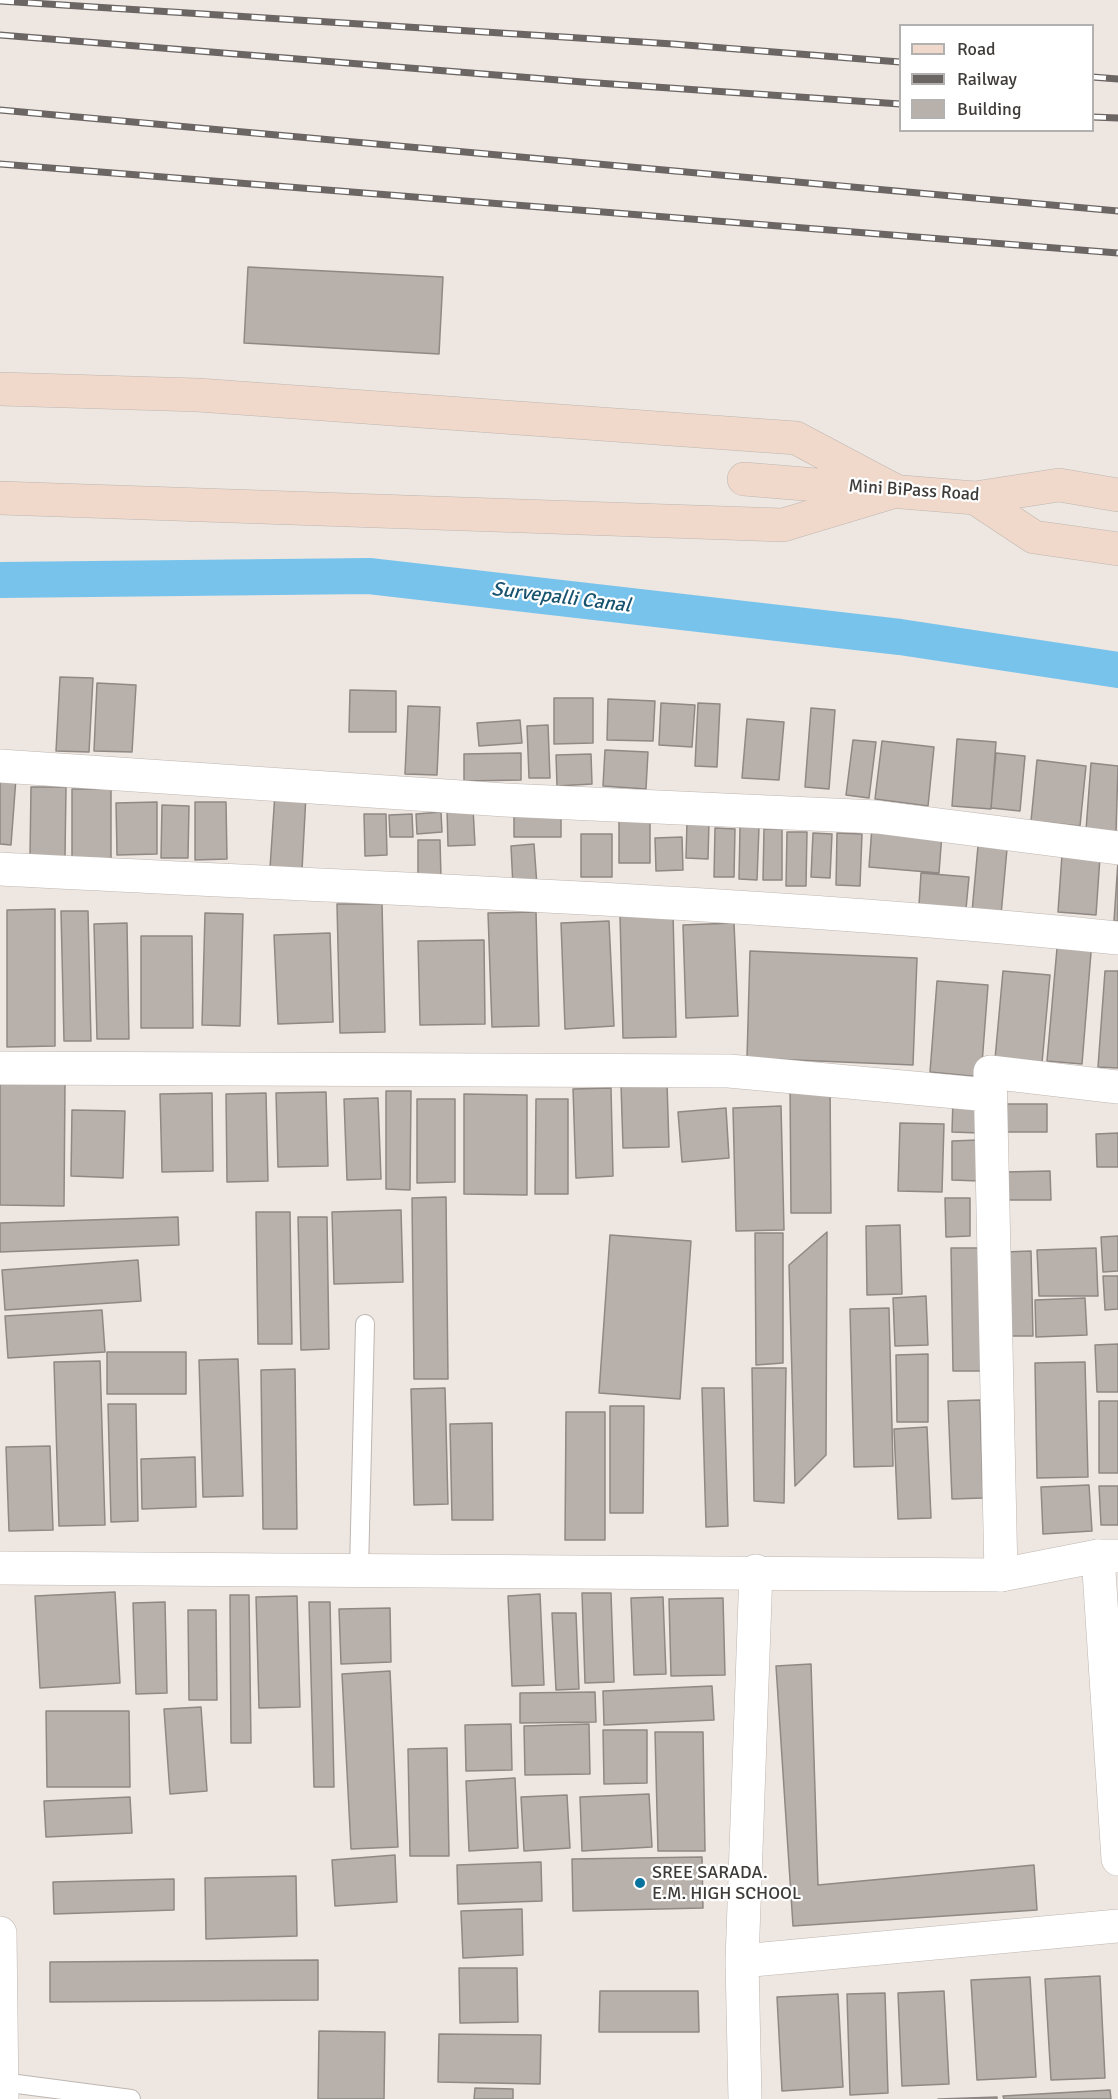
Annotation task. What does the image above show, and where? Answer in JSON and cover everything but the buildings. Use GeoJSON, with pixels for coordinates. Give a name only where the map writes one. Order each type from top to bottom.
{"type":"FeatureCollection","features":[{"type":"Feature","properties":{"kind":"main road"},"geometry":{"type":"LineString","coordinates":[[0,389],[198,395],[796,438],[896,491]]}},
{"type":"Feature","properties":{"kind":"main road","name":"Mini BiPass Road"},"geometry":{"type":"LineString","coordinates":[[744,479],[975,498],[1059,485],[1118,495]]}},
{"type":"Feature","properties":{"kind":"main road"},"geometry":{"type":"LineString","coordinates":[[0,498],[783,525],[896,491]]}},
{"type":"Feature","properties":{"kind":"main road"},"geometry":{"type":"LineString","coordinates":[[975,498],[1034,537],[1118,549]]}},
{"type":"Feature","properties":{"kind":"street"},"geometry":{"type":"LineString","coordinates":[[0,766],[505,800],[877,817],[1118,848]]}},
{"type":"Feature","properties":{"kind":"street"},"geometry":{"type":"LineString","coordinates":[[0,869],[726,907],[995,926],[1118,939]]}},
{"type":"Feature","properties":{"kind":"street"},"geometry":{"type":"LineString","coordinates":[[0,1068],[729,1071],[989,1095]]}},
{"type":"Feature","properties":{"kind":"street"},"geometry":{"type":"LineString","coordinates":[[1001,1575],[990,1072],[1118,1087]]}},
{"type":"Feature","properties":{"kind":"street"},"geometry":{"type":"LineString","coordinates":[[0,1568],[756,1571],[1001,1575],[1108,1556],[1118,1859]]}},
{"type":"Feature","properties":{"kind":"street"},"geometry":{"type":"LineString","coordinates":[[745,2099],[742,1961],[756,1571]]}},
{"type":"Feature","properties":{"kind":"street"},"geometry":{"type":"LineString","coordinates":[[742,1961],[1118,1926]]}},
{"type":"Feature","properties":{"kind":"street"},"geometry":{"type":"LineString","coordinates":[[0,1934],[2,2090]]}},
{"type":"Feature","properties":{"kind":"lane"},"geometry":{"type":"LineString","coordinates":[[359,1570],[365,1324]]}},
{"type":"Feature","properties":{"kind":"lane"},"geometry":{"type":"LineString","coordinates":[[2,2090],[131,2099]]}},
{"type":"Feature","properties":{"kind":"waterway","name":"Survepalli Canal"},"geometry":{"type":"LineString","coordinates":[[0,580],[369,576],[900,637],[1118,670]]}},
{"type":"Feature","properties":{"kind":"railway"},"geometry":{"type":"LineString","coordinates":[[0,1],[673,44],[899,62]]}},
{"type":"Feature","properties":{"kind":"railway"},"geometry":{"type":"LineString","coordinates":[[0,35],[583,82],[899,104]]}},
{"type":"Feature","properties":{"kind":"railway"},"geometry":{"type":"LineString","coordinates":[[1094,77],[1118,79]]}},
{"type":"Feature","properties":{"kind":"railway"},"geometry":{"type":"LineString","coordinates":[[0,110],[1118,211]]}},
{"type":"Feature","properties":{"kind":"railway"},"geometry":{"type":"LineString","coordinates":[[1094,117],[1118,118]]}},
{"type":"Feature","properties":{"kind":"railway"},"geometry":{"type":"LineString","coordinates":[[0,164],[1118,253]]}},
{"type":"Feature","properties":{"kind":"place","name":"SREE SARADA. E.M. HIGH SCHOOL"},"geometry":{"type":"Point","coordinates":[640,1883]}}]}
